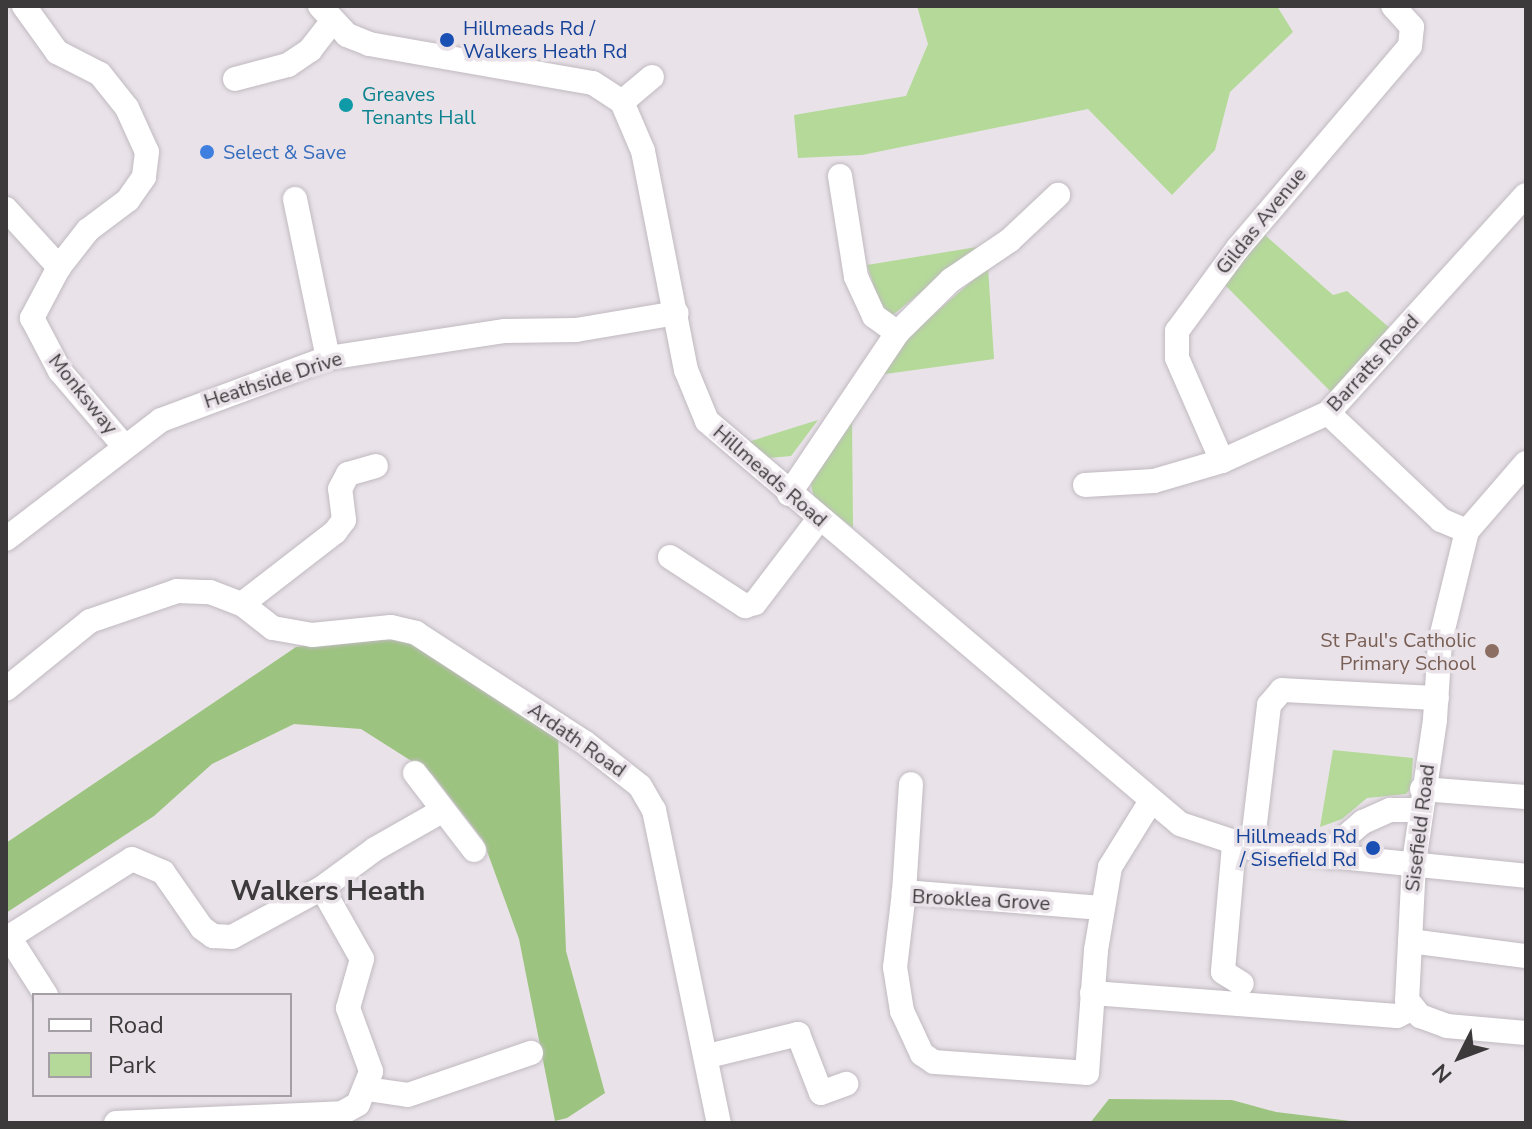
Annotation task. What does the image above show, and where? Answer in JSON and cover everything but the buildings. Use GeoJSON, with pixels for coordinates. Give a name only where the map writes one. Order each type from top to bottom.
{"type":"FeatureCollection","features":[{"type":"Feature","properties":{"kind":"street","name":"Monksway"},"geometry":{"type":"LineString","coordinates":[[24,6],[57,52],[100,74],[127,108],[147,152],[144,177],[128,200],[88,230],[59,267],[32,318],[60,371],[124,446]]}},
{"type":"Feature","properties":{"kind":"street","name":"Gildas Avenue"},"geometry":{"type":"LineString","coordinates":[[1222,461],[1177,358],[1177,331],[1238,248],[1410,46],[1412,27],[1393,6]]}},
{"type":"Feature","properties":{"kind":"street"},"geometry":{"type":"LineString","coordinates":[[235,79],[288,65],[310,50],[326,14],[369,44],[593,83],[622,102],[652,77]]}},
{"type":"Feature","properties":{"kind":"street","name":"Hillmeads Road"},"geometry":{"type":"LineString","coordinates":[[622,102],[643,151],[686,370],[707,421],[789,494],[1180,824],[1243,846],[1526,876]]}},
{"type":"Feature","properties":{"kind":"street"},"geometry":{"type":"LineString","coordinates":[[840,176],[856,277],[874,316],[897,333]]}},
{"type":"Feature","properties":{"kind":"street"},"geometry":{"type":"LineString","coordinates":[[789,494],[897,333],[951,280],[1010,240],[1058,195]]}},
{"type":"Feature","properties":{"kind":"street","name":"Barratts Road"},"geometry":{"type":"LineString","coordinates":[[1085,485],[1154,481],[1222,461],[1328,413],[1526,195]]}},
{"type":"Feature","properties":{"kind":"street"},"geometry":{"type":"LineString","coordinates":[[295,199],[328,358]]}},
{"type":"Feature","properties":{"kind":"street"},"geometry":{"type":"LineString","coordinates":[[6,209],[59,267]]}},
{"type":"Feature","properties":{"kind":"street","name":"Heathside Drive"},"geometry":{"type":"LineString","coordinates":[[6,539],[161,420],[328,358],[505,331],[576,330],[677,313]]}},
{"type":"Feature","properties":{"kind":"street"},"geometry":{"type":"LineString","coordinates":[[1328,413],[1441,520],[1467,531]]}},
{"type":"Feature","properties":{"kind":"street","name":"Sisefield Road"},"geometry":{"type":"LineString","coordinates":[[1413,1008],[1404,987],[1414,863],[1437,698],[1440,642],[1467,531],[1526,463]]}},
{"type":"Feature","properties":{"kind":"street"},"geometry":{"type":"LineString","coordinates":[[242,604],[335,532],[344,520],[340,489],[348,474],[376,466]]}},
{"type":"Feature","properties":{"kind":"street"},"geometry":{"type":"LineString","coordinates":[[670,557],[745,606],[755,603],[819,519]]}},
{"type":"Feature","properties":{"kind":"street","name":"Ardath Road"},"geometry":{"type":"LineString","coordinates":[[6,689],[90,621],[155,594],[210,592],[242,604],[273,628],[312,635],[391,627],[416,633],[584,742],[640,786],[654,810],[708,1056],[719,1123]]}},
{"type":"Feature","properties":{"kind":"street"},"geometry":{"type":"LineString","coordinates":[[1242,984],[1223,972],[1269,705],[1282,690],[1437,698]]}},
{"type":"Feature","properties":{"kind":"street"},"geometry":{"type":"LineString","coordinates":[[415,773],[474,850]]}},
{"type":"Feature","properties":{"kind":"street"},"geometry":{"type":"LineString","coordinates":[[904,892],[911,784]]}},
{"type":"Feature","properties":{"kind":"street"},"geometry":{"type":"LineString","coordinates":[[1330,857],[1335,846],[1363,822],[1421,799],[1526,797]]}},
{"type":"Feature","properties":{"kind":"street"},"geometry":{"type":"LineString","coordinates":[[1151,801],[1120,844],[1102,908],[1092,993],[1397,1016],[1413,1008],[1447,1026],[1526,1033]]}},
{"type":"Feature","properties":{"kind":"street"},"geometry":{"type":"LineString","coordinates":[[45,993],[8,938],[132,859],[163,872],[189,913],[213,936],[232,937],[322,888],[375,849],[442,811]]}},
{"type":"Feature","properties":{"kind":"street"},"geometry":{"type":"LineString","coordinates":[[116,1123],[342,1113],[358,1104],[367,1089],[371,1071],[348,1008],[362,959],[322,888]]}},
{"type":"Feature","properties":{"kind":"street","name":"Brooklea Grove"},"geometry":{"type":"LineString","coordinates":[[1092,993],[1087,1073],[934,1062],[922,1054],[902,1011],[895,967],[904,892],[1102,908]]}},
{"type":"Feature","properties":{"kind":"street"},"geometry":{"type":"LineString","coordinates":[[1410,941],[1526,956]]}},
{"type":"Feature","properties":{"kind":"street"},"geometry":{"type":"LineString","coordinates":[[708,1056],[798,1034],[821,1093],[846,1084]]}},
{"type":"Feature","properties":{"kind":"street"},"geometry":{"type":"LineString","coordinates":[[367,1089],[408,1095],[531,1053]]}},
{"type":"Feature","properties":{"kind":"green space"},"geometry":{"type":"Polygon","coordinates":[[[917,6],[1277,6],[1293,32],[1230,92],[1215,150],[1172,195],[1088,109],[862,155],[798,158],[794,115],[906,96],[928,44],[917,6]]]}},
{"type":"Feature","properties":{"kind":"green space"},"geometry":{"type":"Polygon","coordinates":[[[1265,235],[1333,295],[1347,291],[1391,329],[1331,392],[1224,284],[1265,235]]]}},
{"type":"Feature","properties":{"kind":"green space"},"geometry":{"type":"Polygon","coordinates":[[[977,247],[889,318],[882,311],[867,265],[977,247]]]}},
{"type":"Feature","properties":{"kind":"green space"},"geometry":{"type":"Polygon","coordinates":[[[988,267],[994,359],[878,375],[909,336],[988,267]]]}},
{"type":"Feature","properties":{"kind":"green space"},"geometry":{"type":"Polygon","coordinates":[[[818,420],[791,456],[769,458],[748,442],[818,420]]]}},
{"type":"Feature","properties":{"kind":"green space"},"geometry":{"type":"Polygon","coordinates":[[[852,420],[853,528],[814,497],[811,485],[812,474],[852,420]]]}},
{"type":"Feature","properties":{"kind":"green space"},"geometry":{"type":"Polygon","coordinates":[[[352,640],[412,640],[558,737],[566,951],[605,1093],[567,1118],[555,1121],[519,939],[483,840],[432,774],[361,729],[294,724],[212,764],[154,816],[6,913],[6,843],[296,647],[352,640]]]}},
{"type":"Feature","properties":{"kind":"green space"},"geometry":{"type":"Polygon","coordinates":[[[1333,750],[1413,758],[1411,788],[1406,794],[1367,798],[1342,819],[1320,827],[1333,750]]]}},
{"type":"Feature","properties":{"kind":"green space"},"geometry":{"type":"Polygon","coordinates":[[[1109,1099],[1232,1100],[1276,1112],[1367,1123],[1090,1123],[1109,1099]]]}},
{"type":"Feature","properties":{"kind":"place","name":"Hillmeads Rd / Walkers Heath Rd"},"geometry":{"type":"Point","coordinates":[447,40]}},
{"type":"Feature","properties":{"kind":"place","name":"Greaves Tenants Hall"},"geometry":{"type":"Point","coordinates":[346,105]}},
{"type":"Feature","properties":{"kind":"place","name":"Select & Save"},"geometry":{"type":"Point","coordinates":[207,152]}},
{"type":"Feature","properties":{"kind":"place","name":"St Paul's Catholic Primary School"},"geometry":{"type":"Point","coordinates":[1492,651]}},
{"type":"Feature","properties":{"kind":"place","name":"Hillmeads Rd / Sisefield Rd"},"geometry":{"type":"Point","coordinates":[1373,848]}},
{"type":"Feature","properties":{"kind":"district","name":"Walkers Heath"},"geometry":{"type":"Point","coordinates":[328,891]}}]}
